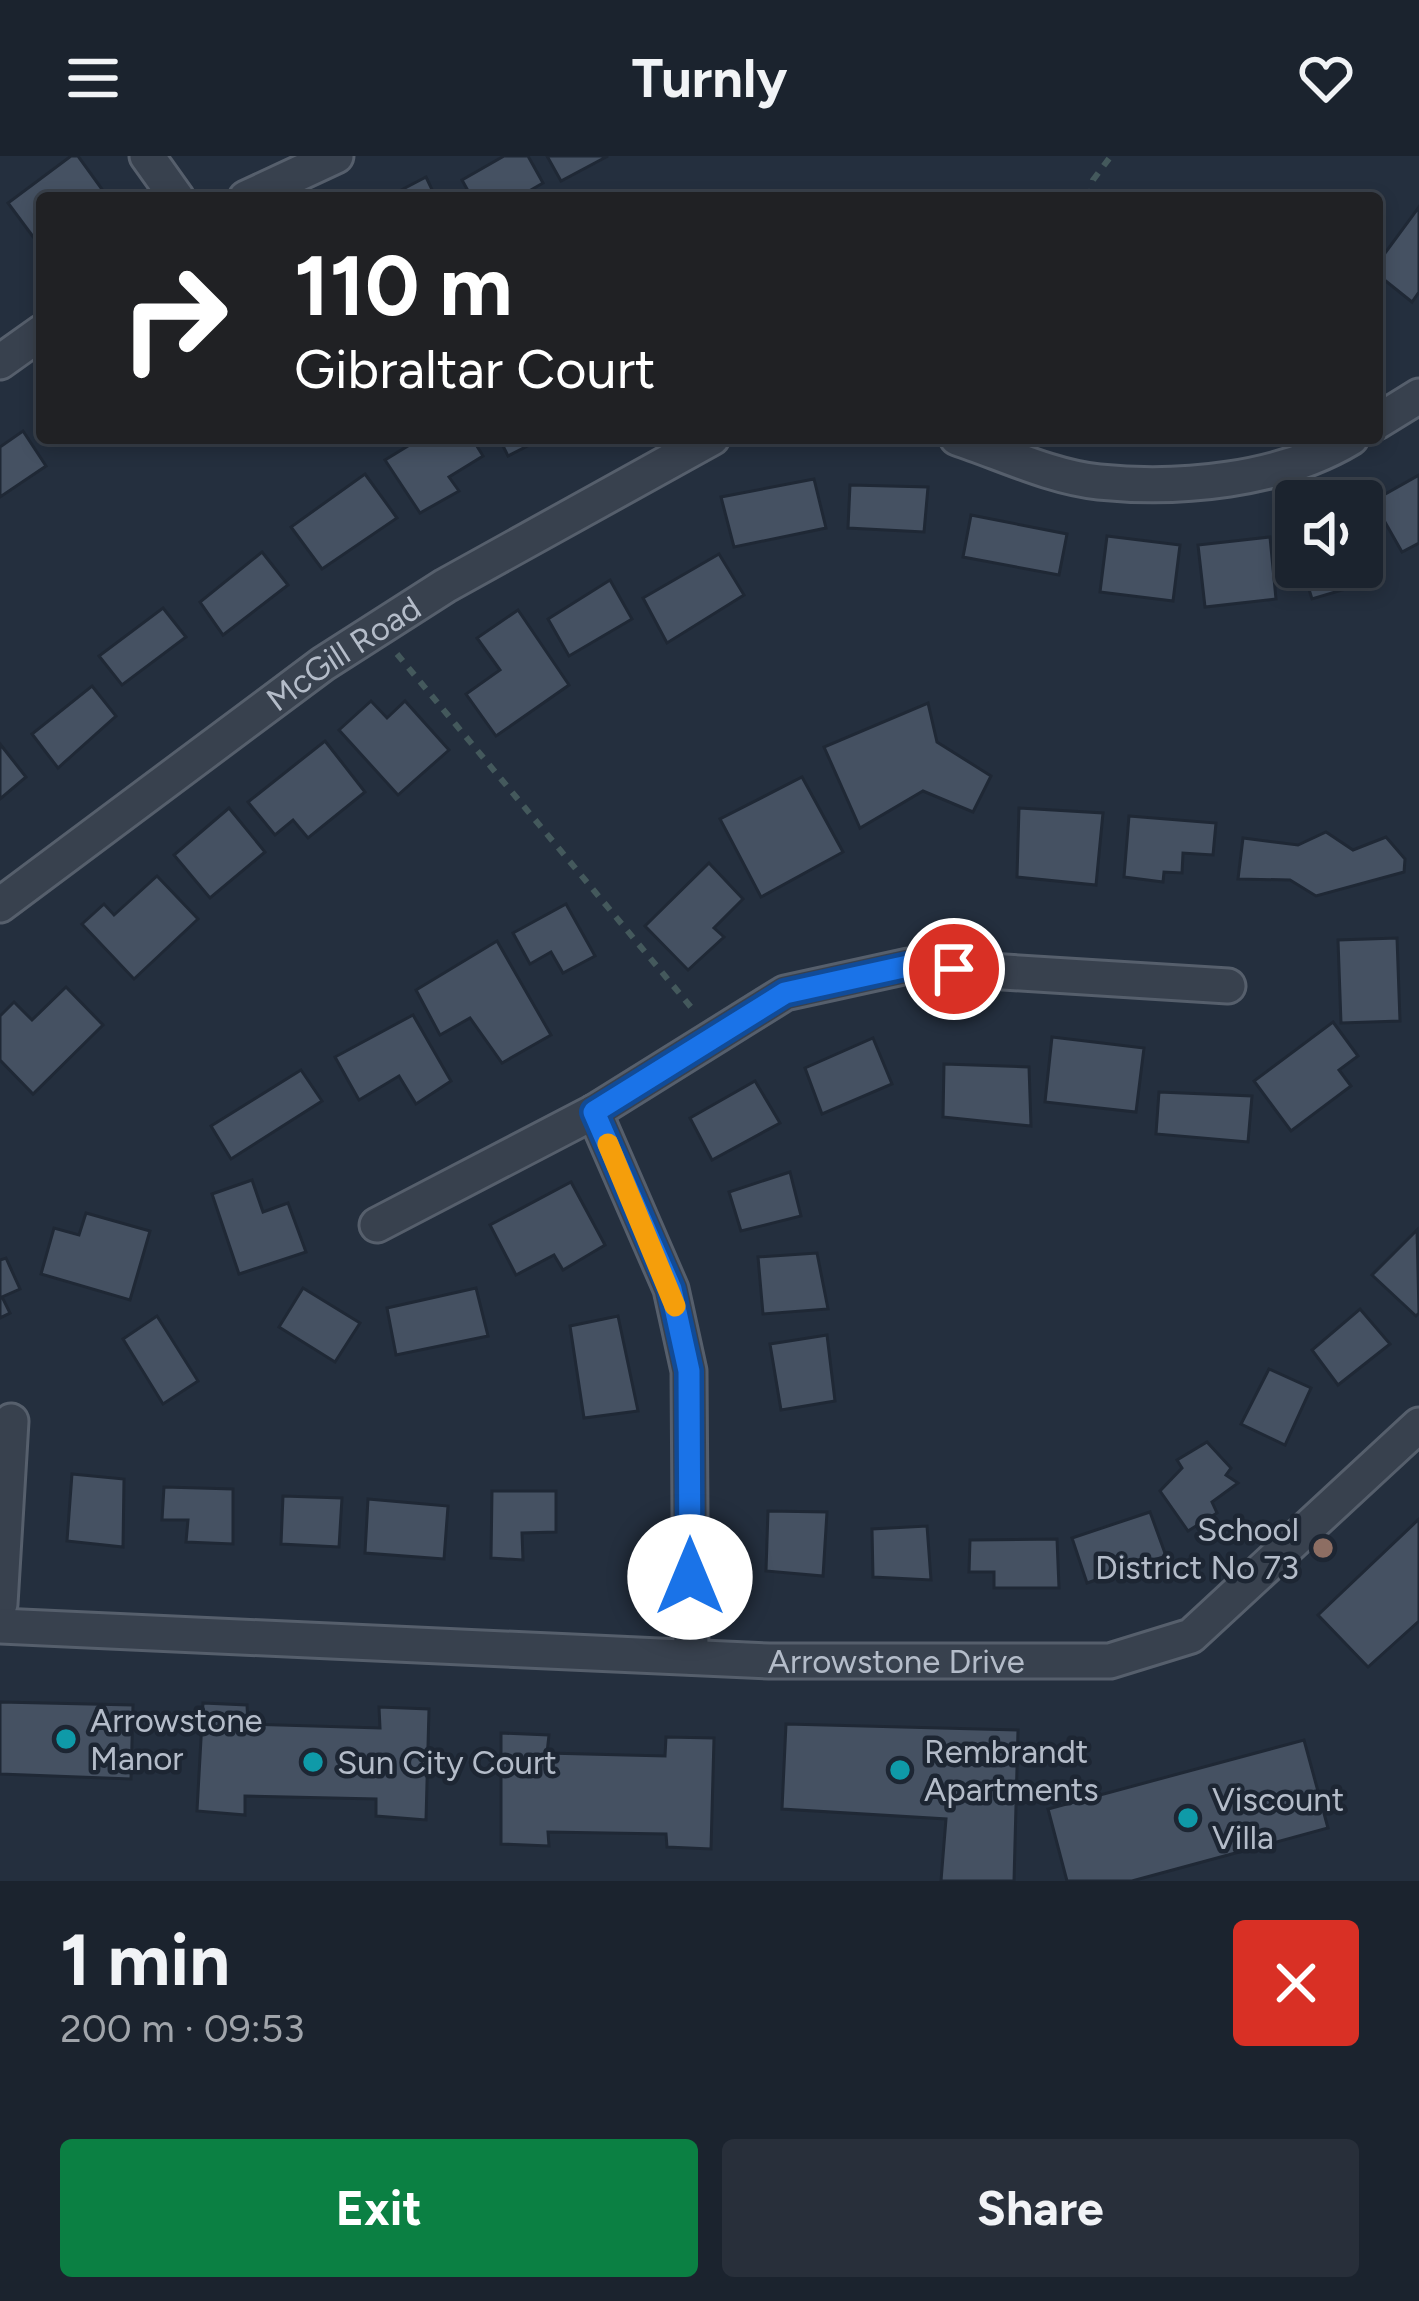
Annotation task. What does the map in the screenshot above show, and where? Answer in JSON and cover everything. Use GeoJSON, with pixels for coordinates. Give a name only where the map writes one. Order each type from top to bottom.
{"type":"FeatureCollection","features":[{"type":"Feature","properties":{"kind":"street"},"geometry":{"type":"LineString","coordinates":[[147,156],[173,192]]}},
{"type":"Feature","properties":{"kind":"street"},"geometry":{"type":"LineString","coordinates":[[259,192],[337,156]]}},
{"type":"Feature","properties":{"kind":"street"},"geometry":{"type":"LineString","coordinates":[[0,362],[36,336]]}},
{"type":"Feature","properties":{"kind":"street"},"geometry":{"type":"LineString","coordinates":[[1383,418],[1419,396]]}},
{"type":"Feature","properties":{"kind":"street","name":"McGill Road"},"geometry":{"type":"LineString","coordinates":[[0,905],[323,664],[446,586],[701,444]]}},
{"type":"Feature","properties":{"kind":"street"},"geometry":{"type":"LineString","coordinates":[[976,444],[1096,482],[1204,483],[1276,468],[1336,444]]}},
{"type":"Feature","properties":{"kind":"street"},"geometry":{"type":"LineString","coordinates":[[377,1225],[594,1112],[785,993],[908,966],[1228,986]]}},
{"type":"Feature","properties":{"kind":"street"},"geometry":{"type":"LineString","coordinates":[[594,1112],[671,1289],[689,1371],[691,1658]]}},
{"type":"Feature","properties":{"kind":"street"},"geometry":{"type":"LineString","coordinates":[[0,1604],[11,1421]]}},
{"type":"Feature","properties":{"kind":"street","name":"Arrowstone Drive"},"geometry":{"type":"LineString","coordinates":[[0,1626],[691,1658],[1110,1661],[1191,1636],[1419,1425]]}},
{"type":"Feature","properties":{"kind":"path"},"geometry":{"type":"LineString","coordinates":[[1091,192],[1093,180],[1111,156]]}},
{"type":"Feature","properties":{"kind":"path"},"geometry":{"type":"LineString","coordinates":[[397,654],[695,1012]]}},
{"type":"Feature","properties":{"kind":"building"},"geometry":{"type":"Polygon","coordinates":[[[71,156],[78,156],[104,192],[36,192],[36,241],[8,203],[71,156]]]}},
{"type":"Feature","properties":{"kind":"building"},"geometry":{"type":"Polygon","coordinates":[[[504,156],[528,156],[543,183],[527,192],[469,192],[462,180],[504,156]]]}},
{"type":"Feature","properties":{"kind":"building"},"geometry":{"type":"Polygon","coordinates":[[[547,156],[608,156],[561,181],[547,156]]]}},
{"type":"Feature","properties":{"kind":"building"},"geometry":{"type":"Polygon","coordinates":[[[426,177],[433,192],[397,192],[426,177]]]}},
{"type":"Feature","properties":{"kind":"building"},"geometry":{"type":"Polygon","coordinates":[[[1419,207],[1419,292],[1412,302],[1383,279],[1383,256],[1419,207]]]}},
{"type":"Feature","properties":{"kind":"building"},"geometry":{"type":"Polygon","coordinates":[[[23,431],[46,466],[0,497],[0,447],[23,431]]]}},
{"type":"Feature","properties":{"kind":"building"},"geometry":{"type":"Polygon","coordinates":[[[411,444],[476,444],[483,456],[449,477],[459,491],[420,513],[385,460],[411,444]]]}},
{"type":"Feature","properties":{"kind":"building"},"geometry":{"type":"Polygon","coordinates":[[[502,444],[531,444],[508,456],[502,444]]]}},
{"type":"Feature","properties":{"kind":"building"},"geometry":{"type":"Polygon","coordinates":[[[365,474],[397,518],[322,569],[291,527],[365,474]]]}},
{"type":"Feature","properties":{"kind":"building"},"geometry":{"type":"Polygon","coordinates":[[[1419,475],[1419,543],[1402,552],[1383,519],[1383,495],[1419,475]]]}},
{"type":"Feature","properties":{"kind":"building"},"geometry":{"type":"Polygon","coordinates":[[[814,479],[826,528],[734,547],[721,497],[814,479]]]}},
{"type":"Feature","properties":{"kind":"building"},"geometry":{"type":"Polygon","coordinates":[[[850,485],[928,487],[924,532],[848,528],[850,485]]]}},
{"type":"Feature","properties":{"kind":"building"},"geometry":{"type":"Polygon","coordinates":[[[971,515],[1067,534],[1059,575],[963,557],[971,515]]]}},
{"type":"Feature","properties":{"kind":"building"},"geometry":{"type":"Polygon","coordinates":[[[1107,536],[1180,545],[1173,601],[1100,592],[1107,536]]]}},
{"type":"Feature","properties":{"kind":"building"},"geometry":{"type":"Polygon","coordinates":[[[1270,537],[1276,599],[1205,607],[1198,545],[1270,537]]]}},
{"type":"Feature","properties":{"kind":"building"},"geometry":{"type":"Polygon","coordinates":[[[262,552],[288,585],[223,635],[200,602],[262,552]]]}},
{"type":"Feature","properties":{"kind":"building"},"geometry":{"type":"Polygon","coordinates":[[[719,554],[744,595],[667,643],[643,598],[719,554]]]}},
{"type":"Feature","properties":{"kind":"building"},"geometry":{"type":"Polygon","coordinates":[[[610,580],[632,619],[569,656],[548,619],[610,580]]]}},
{"type":"Feature","properties":{"kind":"building"},"geometry":{"type":"Polygon","coordinates":[[[1309,588],[1349,588],[1312,599],[1309,588]]]}},
{"type":"Feature","properties":{"kind":"building"},"geometry":{"type":"Polygon","coordinates":[[[163,608],[186,637],[122,685],[99,656],[163,608]]]}},
{"type":"Feature","properties":{"kind":"building"},"geometry":{"type":"Polygon","coordinates":[[[518,610],[569,685],[496,736],[466,694],[500,670],[477,638],[518,610]]]}},
{"type":"Feature","properties":{"kind":"building"},"geometry":{"type":"Polygon","coordinates":[[[92,686],[116,716],[58,768],[32,734],[92,686]]]}},
{"type":"Feature","properties":{"kind":"building"},"geometry":{"type":"Polygon","coordinates":[[[371,701],[387,718],[405,701],[449,750],[398,795],[339,730],[371,701]]]}},
{"type":"Feature","properties":{"kind":"building"},"geometry":{"type":"Polygon","coordinates":[[[928,703],[937,742],[991,776],[973,812],[923,791],[860,828],[824,747],[928,703]]]}},
{"type":"Feature","properties":{"kind":"building"},"geometry":{"type":"Polygon","coordinates":[[[325,741],[365,792],[308,838],[293,820],[275,835],[248,802],[325,741]]]}},
{"type":"Feature","properties":{"kind":"building"},"geometry":{"type":"Polygon","coordinates":[[[0,744],[26,777],[0,799],[0,744]]]}},
{"type":"Feature","properties":{"kind":"building"},"geometry":{"type":"Polygon","coordinates":[[[802,777],[843,852],[761,897],[720,819],[802,777]]]}},
{"type":"Feature","properties":{"kind":"building"},"geometry":{"type":"Polygon","coordinates":[[[229,808],[265,852],[210,898],[174,855],[229,808]]]}},
{"type":"Feature","properties":{"kind":"building"},"geometry":{"type":"Polygon","coordinates":[[[1019,808],[1103,813],[1096,885],[1017,877],[1019,808]]]}},
{"type":"Feature","properties":{"kind":"building"},"geometry":{"type":"Polygon","coordinates":[[[1129,816],[1216,823],[1213,855],[1183,853],[1182,873],[1164,872],[1163,882],[1124,877],[1129,816]]]}},
{"type":"Feature","properties":{"kind":"building"},"geometry":{"type":"Polygon","coordinates":[[[1326,832],[1353,850],[1386,837],[1405,859],[1404,872],[1316,896],[1290,880],[1238,879],[1243,838],[1298,845],[1326,832]]]}},
{"type":"Feature","properties":{"kind":"building"},"geometry":{"type":"Polygon","coordinates":[[[709,863],[743,899],[714,928],[724,937],[688,970],[645,926],[709,863]]]}},
{"type":"Feature","properties":{"kind":"building"},"geometry":{"type":"Polygon","coordinates":[[[157,876],[198,919],[134,979],[82,924],[104,904],[114,915],[157,876]]]}},
{"type":"Feature","properties":{"kind":"building"},"geometry":{"type":"Polygon","coordinates":[[[566,904],[595,956],[563,973],[551,952],[530,964],[513,933],[566,904]]]}},
{"type":"Feature","properties":{"kind":"building"},"geometry":{"type":"Polygon","coordinates":[[[1397,938],[1400,1021],[1341,1023],[1338,940],[1397,938]]]}},
{"type":"Feature","properties":{"kind":"building"},"geometry":{"type":"Polygon","coordinates":[[[497,941],[551,1035],[502,1063],[470,1018],[440,1035],[416,990],[497,941]]]}},
{"type":"Feature","properties":{"kind":"building"},"geometry":{"type":"Polygon","coordinates":[[[66,987],[103,1025],[33,1094],[0,1060],[0,1016],[14,1002],[32,1020],[66,987]]]}},
{"type":"Feature","properties":{"kind":"building"},"geometry":{"type":"Polygon","coordinates":[[[413,1015],[451,1081],[416,1104],[399,1076],[359,1100],[335,1057],[413,1015]]]}},
{"type":"Feature","properties":{"kind":"building"},"geometry":{"type":"Polygon","coordinates":[[[1333,1022],[1358,1056],[1339,1070],[1351,1086],[1291,1131],[1254,1081],[1333,1022]]]}},
{"type":"Feature","properties":{"kind":"building"},"geometry":{"type":"Polygon","coordinates":[[[1052,1037],[1144,1048],[1136,1112],[1045,1102],[1052,1037]]]}},
{"type":"Feature","properties":{"kind":"building"},"geometry":{"type":"Polygon","coordinates":[[[873,1038],[892,1084],[822,1114],[805,1068],[873,1038]]]}},
{"type":"Feature","properties":{"kind":"building"},"geometry":{"type":"Polygon","coordinates":[[[944,1064],[1029,1067],[1031,1126],[943,1117],[944,1064]]]}},
{"type":"Feature","properties":{"kind":"building"},"geometry":{"type":"Polygon","coordinates":[[[301,1070],[322,1101],[231,1159],[211,1126],[301,1070]]]}},
{"type":"Feature","properties":{"kind":"building"},"geometry":{"type":"Polygon","coordinates":[[[755,1081],[780,1123],[712,1160],[690,1118],[755,1081]]]}},
{"type":"Feature","properties":{"kind":"building"},"geometry":{"type":"Polygon","coordinates":[[[1159,1092],[1252,1096],[1248,1142],[1156,1134],[1159,1092]]]}},
{"type":"Feature","properties":{"kind":"building"},"geometry":{"type":"Polygon","coordinates":[[[790,1172],[801,1216],[741,1231],[729,1192],[790,1172]]]}},
{"type":"Feature","properties":{"kind":"building"},"geometry":{"type":"Polygon","coordinates":[[[252,1180],[263,1212],[288,1203],[306,1252],[239,1274],[212,1194],[252,1180]]]}},
{"type":"Feature","properties":{"kind":"building"},"geometry":{"type":"Polygon","coordinates":[[[571,1182],[605,1245],[563,1270],[554,1255],[516,1275],[490,1225],[571,1182]]]}},
{"type":"Feature","properties":{"kind":"building"},"geometry":{"type":"Polygon","coordinates":[[[86,1213],[150,1231],[130,1300],[41,1274],[54,1228],[79,1235],[86,1213]]]}},
{"type":"Feature","properties":{"kind":"building"},"geometry":{"type":"Polygon","coordinates":[[[1417,1230],[1419,1313],[1416,1316],[1372,1275],[1417,1230]]]}},
{"type":"Feature","properties":{"kind":"building"},"geometry":{"type":"Polygon","coordinates":[[[817,1253],[828,1309],[763,1314],[758,1257],[817,1253]]]}},
{"type":"Feature","properties":{"kind":"building"},"geometry":{"type":"Polygon","coordinates":[[[6,1258],[20,1289],[2,1297],[10,1313],[0,1318],[0,1260],[6,1258]]]}},
{"type":"Feature","properties":{"kind":"building"},"geometry":{"type":"Polygon","coordinates":[[[303,1288],[360,1323],[335,1362],[279,1327],[303,1288]]]}},
{"type":"Feature","properties":{"kind":"building"},"geometry":{"type":"Polygon","coordinates":[[[476,1288],[488,1336],[396,1355],[387,1308],[476,1288]]]}},
{"type":"Feature","properties":{"kind":"building"},"geometry":{"type":"Polygon","coordinates":[[[1360,1309],[1390,1344],[1338,1385],[1312,1350],[1360,1309]]]}},
{"type":"Feature","properties":{"kind":"building"},"geometry":{"type":"Polygon","coordinates":[[[157,1316],[198,1381],[163,1404],[123,1339],[157,1316]]]}},
{"type":"Feature","properties":{"kind":"building"},"geometry":{"type":"Polygon","coordinates":[[[618,1316],[638,1411],[584,1418],[570,1326],[618,1316]]]}},
{"type":"Feature","properties":{"kind":"building"},"geometry":{"type":"Polygon","coordinates":[[[827,1335],[835,1401],[781,1410],[770,1344],[827,1335]]]}},
{"type":"Feature","properties":{"kind":"building"},"geometry":{"type":"Polygon","coordinates":[[[1269,1369],[1311,1388],[1285,1445],[1241,1424],[1269,1369]]]}},
{"type":"Feature","properties":{"kind":"building"},"geometry":{"type":"Polygon","coordinates":[[[1207,1442],[1231,1468],[1226,1475],[1238,1483],[1212,1502],[1217,1513],[1188,1531],[1160,1491],[1182,1468],[1177,1460],[1207,1442]]]}},
{"type":"Feature","properties":{"kind":"building"},"geometry":{"type":"Polygon","coordinates":[[[72,1474],[124,1479],[123,1547],[67,1541],[72,1474]]]}},
{"type":"Feature","properties":{"kind":"building"},"geometry":{"type":"Polygon","coordinates":[[[164,1487],[233,1489],[233,1544],[186,1542],[188,1520],[162,1520],[164,1487]]]}},
{"type":"Feature","properties":{"kind":"building"},"geometry":{"type":"Polygon","coordinates":[[[492,1491],[556,1491],[556,1532],[522,1533],[523,1560],[491,1558],[492,1491]]]}},
{"type":"Feature","properties":{"kind":"building"},"geometry":{"type":"Polygon","coordinates":[[[283,1496],[342,1498],[339,1547],[281,1544],[283,1496]]]}},
{"type":"Feature","properties":{"kind":"building"},"geometry":{"type":"Polygon","coordinates":[[[368,1499],[448,1506],[444,1559],[365,1553],[368,1499]]]}},
{"type":"Feature","properties":{"kind":"building"},"geometry":{"type":"Polygon","coordinates":[[[768,1511],[827,1512],[823,1576],[766,1571],[768,1511]]]}},
{"type":"Feature","properties":{"kind":"building"},"geometry":{"type":"Polygon","coordinates":[[[1150,1512],[1166,1556],[1087,1583],[1072,1538],[1150,1512]]]}},
{"type":"Feature","properties":{"kind":"building"},"geometry":{"type":"Polygon","coordinates":[[[1419,1519],[1419,1621],[1368,1667],[1318,1615],[1419,1519]]]}},
{"type":"Feature","properties":{"kind":"building"},"geometry":{"type":"Polygon","coordinates":[[[927,1526],[931,1580],[873,1577],[872,1529],[927,1526]]]}},
{"type":"Feature","properties":{"kind":"building"},"geometry":{"type":"Polygon","coordinates":[[[1057,1539],[1059,1588],[994,1588],[994,1572],[969,1572],[970,1540],[1057,1539]]]}},
{"type":"Feature","properties":{"kind":"building","name":"Arrowstone Manor"},"geometry":{"type":"Polygon","coordinates":[[[0,1702],[133,1705],[131,1779],[0,1774],[0,1702]]]}},
{"type":"Feature","properties":{"kind":"building","name":"Sun City Court"},"geometry":{"type":"Polygon","coordinates":[[[203,1703],[247,1705],[248,1724],[380,1728],[379,1707],[429,1709],[426,1820],[376,1816],[376,1799],[245,1796],[245,1815],[197,1811],[203,1703]]]}},
{"type":"Feature","properties":{"kind":"building","name":"Rembrandt Apartments"},"geometry":{"type":"Polygon","coordinates":[[[786,1724],[1018,1730],[1014,1881],[941,1881],[946,1819],[782,1809],[786,1724]]]}},
{"type":"Feature","properties":{"kind":"building"},"geometry":{"type":"Polygon","coordinates":[[[501,1733],[549,1735],[547,1753],[665,1756],[666,1737],[714,1738],[711,1849],[667,1847],[666,1834],[548,1832],[549,1846],[501,1844],[501,1733]]]}},
{"type":"Feature","properties":{"kind":"building","name":"Viscount Villa"},"geometry":{"type":"Polygon","coordinates":[[[1304,1740],[1328,1828],[1132,1881],[1067,1881],[1048,1809],[1304,1740]]]}},
{"type":"Feature","properties":{"kind":"slow traffic"},"geometry":{"type":"LineString","coordinates":[[608,1144],[675,1306]]}},
{"type":"Feature","properties":{"kind":"place","name":"School District No 73"},"geometry":{"type":"Point","coordinates":[1323,1548]}},
{"type":"Feature","properties":{"kind":"place","name":"Arrowstone Manor"},"geometry":{"type":"Point","coordinates":[66,1739]}},
{"type":"Feature","properties":{"kind":"place","name":"Sun City Court"},"geometry":{"type":"Point","coordinates":[313,1762]}},
{"type":"Feature","properties":{"kind":"place","name":"Rembrandt Apartments"},"geometry":{"type":"Point","coordinates":[900,1770]}},
{"type":"Feature","properties":{"kind":"place","name":"Viscount Villa"},"geometry":{"type":"Point","coordinates":[1188,1818]}},
{"type":"Feature","properties":{"kind":"route"},"geometry":{"type":"LineString","coordinates":[[690,1577],[689,1371],[671,1289],[594,1112],[785,993],[908,966],[954,969]]}}]}
